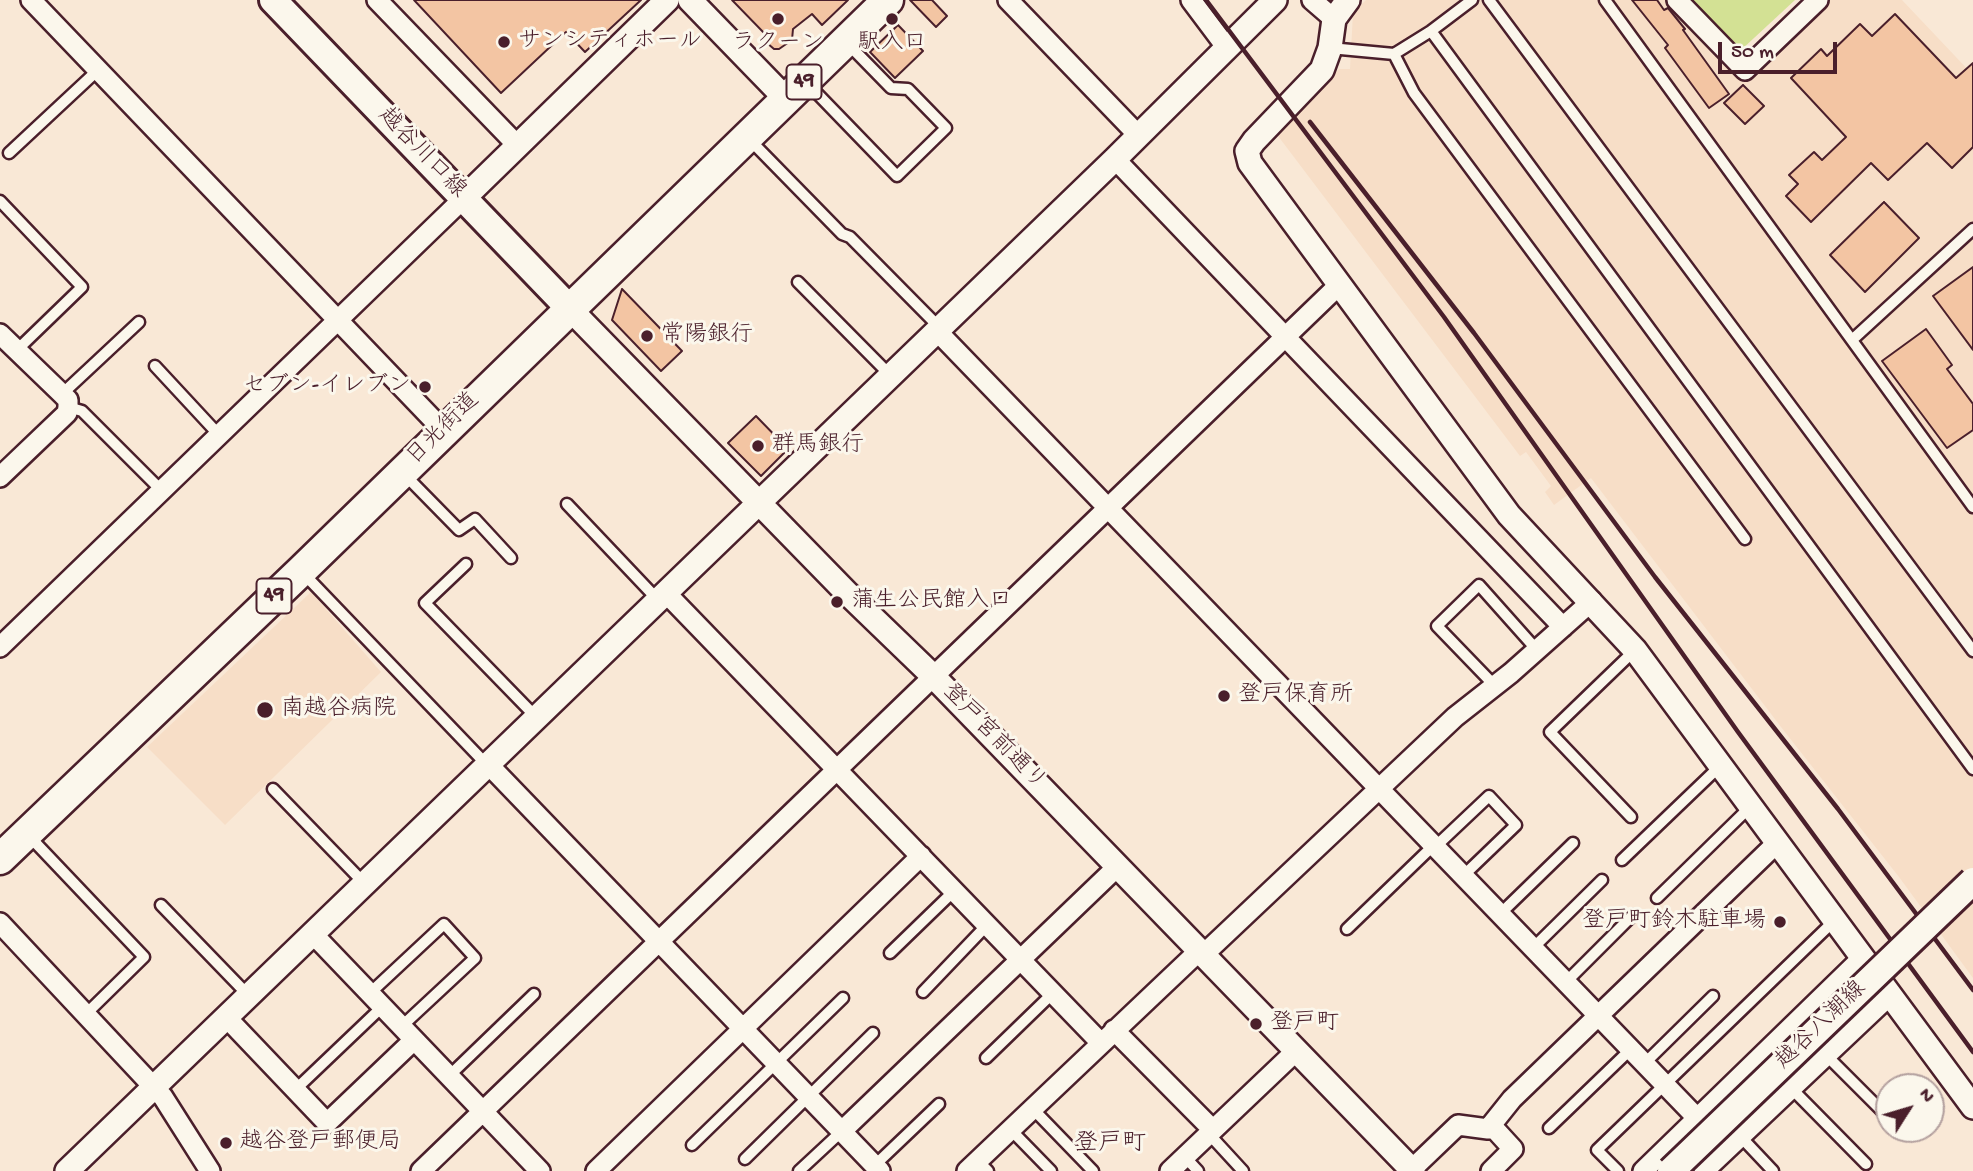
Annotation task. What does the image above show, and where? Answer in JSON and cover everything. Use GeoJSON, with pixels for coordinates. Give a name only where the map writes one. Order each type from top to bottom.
{"type":"FeatureCollection","features":[{"type":"Feature","properties":{"kind":"main road","name":"越谷川口線"},"geometry":{"type":"LineString","coordinates":[[273,0],[569,308]]}},
{"type":"Feature","properties":{"kind":"main road","name":"日光街道"},"geometry":{"type":"LineString","coordinates":[[0,859],[301,571],[888,0]]}},
{"type":"Feature","properties":{"kind":"main road","name":"越谷八潮線"},"geometry":{"type":"LineString","coordinates":[[1671,1171],[1973,881]]}},
{"type":"Feature","properties":{"kind":"street"},"geometry":{"type":"LineString","coordinates":[[31,0],[443,431]]}},
{"type":"Feature","properties":{"kind":"street"},"geometry":{"type":"LineString","coordinates":[[377,0],[517,145]]}},
{"type":"Feature","properties":{"kind":"street"},"geometry":{"type":"LineString","coordinates":[[0,648],[667,0]]}},
{"type":"Feature","properties":{"kind":"street"},"geometry":{"type":"LineString","coordinates":[[690,0],[796,90]]}},
{"type":"Feature","properties":{"kind":"street"},"geometry":{"type":"LineString","coordinates":[[1008,0],[1139,136]]}},
{"type":"Feature","properties":{"kind":"street"},"geometry":{"type":"LineString","coordinates":[[1191,0],[1227,48]]}},
{"type":"Feature","properties":{"kind":"street"},"geometry":{"type":"LineString","coordinates":[[67,1171],[1139,136],[1275,0]]}},
{"type":"Feature","properties":{"kind":"street"},"geometry":{"type":"LineString","coordinates":[[1312,0],[1334,19]]}},
{"type":"Feature","properties":{"kind":"street"},"geometry":{"type":"LineString","coordinates":[[1348,0],[1334,19],[1322,70],[1247,151],[1250,163],[1509,515],[1635,650],[1973,1107]]}},
{"type":"Feature","properties":{"kind":"street"},"geometry":{"type":"LineString","coordinates":[[1677,0],[1745,70],[1818,0]]}},
{"type":"Feature","properties":{"kind":"street"},"geometry":{"type":"LineString","coordinates":[[1115,159],[1563,627]]}},
{"type":"Feature","properties":{"kind":"street"},"geometry":{"type":"LineString","coordinates":[[421,1171],[1339,285]]}},
{"type":"Feature","properties":{"kind":"street","name":"登戸宮前通り"},"geometry":{"type":"LineString","coordinates":[[569,308],[872,618],[933,676],[1412,1170]]}},
{"type":"Feature","properties":{"kind":"street"},"geometry":{"type":"LineString","coordinates":[[938,329],[1698,1119],[1733,1142]]}},
{"type":"Feature","properties":{"kind":"street"},"geometry":{"type":"LineString","coordinates":[[0,334],[65,401],[67,414],[0,477]]}},
{"type":"Feature","properties":{"kind":"street"},"geometry":{"type":"LineString","coordinates":[[662,596],[837,769],[1053,993],[1108,1036],[1211,1132]]}},
{"type":"Feature","properties":{"kind":"street"},"geometry":{"type":"LineString","coordinates":[[978,1167],[1011,1129],[1108,1036],[1455,717],[1592,601]]}},
{"type":"Feature","properties":{"kind":"street"},"geometry":{"type":"LineString","coordinates":[[488,764],[842,1131],[875,1169]]}},
{"type":"Feature","properties":{"kind":"street"},"geometry":{"type":"LineString","coordinates":[[1412,1170],[1458,1125],[1488,1129],[1512,1099],[1778,842]]}},
{"type":"Feature","properties":{"kind":"street"},"geometry":{"type":"LineString","coordinates":[[596,1171],[921,856]]}},
{"type":"Feature","properties":{"kind":"street"},"geometry":{"type":"LineString","coordinates":[[842,1131],[1117,867]]}},
{"type":"Feature","properties":{"kind":"street"},"geometry":{"type":"LineString","coordinates":[[0,923],[154,1087],[210,1171]]}},
{"type":"Feature","properties":{"kind":"street"},"geometry":{"type":"LineString","coordinates":[[312,933],[540,1171]]}},
{"type":"Feature","properties":{"kind":"street"},"geometry":{"type":"LineString","coordinates":[[1643,1171],[1863,957]]}},
{"type":"Feature","properties":{"kind":"street"},"geometry":{"type":"LineString","coordinates":[[1704,1171],[1890,995]]}},
{"type":"Feature","properties":{"kind":"street"},"geometry":{"type":"LineString","coordinates":[[226,1017],[327,1123],[407,1033]]}},
{"type":"Feature","properties":{"kind":"street"},"geometry":{"type":"LineString","coordinates":[[1170,1171],[1191,1164],[1211,1132],[1296,1051]]}},
{"type":"Feature","properties":{"kind":"street"},"geometry":{"type":"LineString","coordinates":[[1491,1171],[1513,1149],[1492,1125]]}},
{"type":"Feature","properties":{"kind":"lane"},"geometry":{"type":"LineString","coordinates":[[1329,48],[1394,54],[1431,31],[1472,0]]}},
{"type":"Feature","properties":{"kind":"lane"},"geometry":{"type":"LineString","coordinates":[[1489,0],[1973,651]]}},
{"type":"Feature","properties":{"kind":"lane"},"geometry":{"type":"LineString","coordinates":[[1605,0],[1973,507]]}},
{"type":"Feature","properties":{"kind":"lane"},"geometry":{"type":"LineString","coordinates":[[1431,31],[1973,769]]}},
{"type":"Feature","properties":{"kind":"lane"},"geometry":{"type":"LineString","coordinates":[[796,90],[897,176],[946,128],[908,89],[891,88],[846,42]]}},
{"type":"Feature","properties":{"kind":"lane"},"geometry":{"type":"LineString","coordinates":[[1394,54],[1414,93],[1745,539]]}},
{"type":"Feature","properties":{"kind":"lane"},"geometry":{"type":"LineString","coordinates":[[9,153],[98,70]]}},
{"type":"Feature","properties":{"kind":"lane"},"geometry":{"type":"LineString","coordinates":[[747,137],[842,234],[850,237],[938,329]]}},
{"type":"Feature","properties":{"kind":"lane"},"geometry":{"type":"LineString","coordinates":[[0,201],[82,287],[17,350]]}},
{"type":"Feature","properties":{"kind":"lane"},"geometry":{"type":"LineString","coordinates":[[1852,340],[1973,229]]}},
{"type":"Feature","properties":{"kind":"lane"},"geometry":{"type":"LineString","coordinates":[[798,282],[890,376]]}},
{"type":"Feature","properties":{"kind":"lane"},"geometry":{"type":"LineString","coordinates":[[139,322],[65,401],[82,411],[162,491]]}},
{"type":"Feature","properties":{"kind":"lane"},"geometry":{"type":"LineString","coordinates":[[155,366],[219,435]]}},
{"type":"Feature","properties":{"kind":"lane"},"geometry":{"type":"LineString","coordinates":[[402,472],[459,530],[475,519],[511,558]]}},
{"type":"Feature","properties":{"kind":"lane"},"geometry":{"type":"LineString","coordinates":[[567,504],[662,596]]}},
{"type":"Feature","properties":{"kind":"lane"},"geometry":{"type":"LineString","coordinates":[[466,564],[425,603],[536,717]]}},
{"type":"Feature","properties":{"kind":"lane"},"geometry":{"type":"LineString","coordinates":[[301,571],[488,764]]}},
{"type":"Feature","properties":{"kind":"lane"},"geometry":{"type":"LineString","coordinates":[[1494,685],[1437,626],[1479,585],[1536,649]]}},
{"type":"Feature","properties":{"kind":"lane"},"geometry":{"type":"LineString","coordinates":[[1631,817],[1550,732],[1635,650]]}},
{"type":"Feature","properties":{"kind":"lane"},"geometry":{"type":"LineString","coordinates":[[1622,860],[1720,765]]}},
{"type":"Feature","properties":{"kind":"lane"},"geometry":{"type":"LineString","coordinates":[[273,789],[363,883]]}},
{"type":"Feature","properties":{"kind":"lane"},"geometry":{"type":"LineString","coordinates":[[1347,929],[1489,796],[1516,825],[1464,876]]}},
{"type":"Feature","properties":{"kind":"lane"},"geometry":{"type":"LineString","coordinates":[[1657,898],[1751,806]]}},
{"type":"Feature","properties":{"kind":"lane"},"geometry":{"type":"LineString","coordinates":[[27,834],[144,957],[86,1014]]}},
{"type":"Feature","properties":{"kind":"lane"},"geometry":{"type":"LineString","coordinates":[[1500,914],[1573,843]]}},
{"type":"Feature","properties":{"kind":"lane"},"geometry":{"type":"LineString","coordinates":[[1533,948],[1602,880]]}},
{"type":"Feature","properties":{"kind":"lane"},"geometry":{"type":"LineString","coordinates":[[890,953],[954,891]]}},
{"type":"Feature","properties":{"kind":"lane"},"geometry":{"type":"LineString","coordinates":[[162,905],[248,995]]}},
{"type":"Feature","properties":{"kind":"lane"},"geometry":{"type":"LineString","coordinates":[[1566,982],[1633,915]]}},
{"type":"Feature","properties":{"kind":"lane"},"geometry":{"type":"LineString","coordinates":[[1618,1171],[1597,1150],[1835,920]]}},
{"type":"Feature","properties":{"kind":"lane"},"geometry":{"type":"LineString","coordinates":[[295,1090],[444,923],[475,958],[407,1033]]}},
{"type":"Feature","properties":{"kind":"lane"},"geometry":{"type":"LineString","coordinates":[[923,992],[988,925]]}},
{"type":"Feature","properties":{"kind":"lane"},"geometry":{"type":"LineString","coordinates":[[986,1058],[1053,993]]}},
{"type":"Feature","properties":{"kind":"lane"},"geometry":{"type":"LineString","coordinates":[[449,1076],[534,994]]}},
{"type":"Feature","properties":{"kind":"lane"},"geometry":{"type":"LineString","coordinates":[[1549,1128],[1713,996]]}},
{"type":"Feature","properties":{"kind":"lane"},"geometry":{"type":"LineString","coordinates":[[691,1145],[843,998]]}},
{"type":"Feature","properties":{"kind":"lane"},"geometry":{"type":"LineString","coordinates":[[745,1159],[873,1033]]}},
{"type":"Feature","properties":{"kind":"lane"},"geometry":{"type":"LineString","coordinates":[[1826,1054],[1875,1104]]}},
{"type":"Feature","properties":{"kind":"lane"},"geometry":{"type":"LineString","coordinates":[[1790,1088],[1866,1164]]}},
{"type":"Feature","properties":{"kind":"lane"},"geometry":{"type":"LineString","coordinates":[[875,1169],[939,1104]]}},
{"type":"Feature","properties":{"kind":"lane"},"geometry":{"type":"LineString","coordinates":[[1033,1109],[1093,1171]]}},
{"type":"Feature","properties":{"kind":"lane"},"geometry":{"type":"LineString","coordinates":[[1011,1129],[1051,1171]]}},
{"type":"Feature","properties":{"kind":"lane"},"geometry":{"type":"LineString","coordinates":[[799,1171],[842,1131]]}},
{"type":"Feature","properties":{"kind":"lane"},"geometry":{"type":"LineString","coordinates":[[1211,1132],[1243,1171]]}},
{"type":"Feature","properties":{"kind":"lane"},"geometry":{"type":"LineString","coordinates":[[1733,1142],[1773,1171]]}},
{"type":"Feature","properties":{"kind":"shaded area"},"geometry":{"type":"Polygon","coordinates":[[[1366,0],[1667,0],[1748,79],[1829,0],[1902,0],[1973,75],[1973,978],[1899,877],[1591,478],[1554,505],[1545,492],[1551,486],[1526,452],[1520,456],[1275,132],[1339,69],[1350,69],[1353,13],[1366,0]]]}},
{"type":"Feature","properties":{"kind":"shaded area","name":"南越谷病院"},"geometry":{"type":"Polygon","coordinates":[[[311,592],[381,672],[225,825],[147,747],[311,592]]]}},
{"type":"Feature","properties":{"kind":"green space"},"geometry":{"type":"Polygon","coordinates":[[[1690,0],[1795,0],[1740,51],[1690,0]]]}},
{"type":"Feature","properties":{"kind":"building","name":"サンシティホール"},"geometry":{"type":"Polygon","coordinates":[[[414,0],[641,0],[585,52],[566,32],[501,93],[414,0]]]}},
{"type":"Feature","properties":{"kind":"building","name":"ラクーン"},"geometry":{"type":"Polygon","coordinates":[[[732,0],[848,0],[822,25],[812,14],[793,29],[792,40],[779,49],[774,49],[767,43],[766,35],[732,0]]]}},
{"type":"Feature","properties":{"kind":"building"},"geometry":{"type":"Polygon","coordinates":[[[910,0],[932,0],[947,16],[936,27],[910,0]]]}},
{"type":"Feature","properties":{"kind":"building"},"geometry":{"type":"Polygon","coordinates":[[[1632,0],[1657,0],[1664,10],[1668,8],[1729,94],[1709,108],[1665,48],[1668,45],[1632,0]]]}},
{"type":"Feature","properties":{"kind":"building"},"geometry":{"type":"Polygon","coordinates":[[[1895,14],[1956,78],[1973,63],[1973,147],[1952,168],[1927,143],[1888,180],[1871,163],[1811,222],[1786,196],[1798,184],[1789,175],[1814,152],[1822,160],[1846,137],[1791,78],[1821,49],[1827,56],[1860,24],[1872,36],[1895,14]]]}},
{"type":"Feature","properties":{"kind":"building"},"geometry":{"type":"Polygon","coordinates":[[[898,25],[923,51],[895,78],[870,52],[898,25]]]}},
{"type":"Feature","properties":{"kind":"building"},"geometry":{"type":"Polygon","coordinates":[[[1743,85],[1764,106],[1745,124],[1724,103],[1743,85]]]}},
{"type":"Feature","properties":{"kind":"building"},"geometry":{"type":"Polygon","coordinates":[[[1884,202],[1919,238],[1865,292],[1830,255],[1884,202]]]}},
{"type":"Feature","properties":{"kind":"building"},"geometry":{"type":"Polygon","coordinates":[[[1973,267],[1973,350],[1933,296],[1973,267]]]}},
{"type":"Feature","properties":{"kind":"building","name":"常陽銀行"},"geometry":{"type":"Polygon","coordinates":[[[622,289],[682,351],[661,371],[612,320],[622,289]]]}},
{"type":"Feature","properties":{"kind":"building"},"geometry":{"type":"Polygon","coordinates":[[[1926,329],[1952,365],[1947,369],[1973,404],[1973,430],[1947,448],[1882,361],[1926,329]]]}},
{"type":"Feature","properties":{"kind":"building","name":"群馬銀行"},"geometry":{"type":"Polygon","coordinates":[[[756,416],[788,449],[761,476],[728,443],[756,416]]]}},
{"type":"Feature","properties":{"kind":"railway"},"geometry":{"type":"LineString","coordinates":[[1206,0],[1444,317],[1738,732],[1973,1052]]}},
{"type":"Feature","properties":{"kind":"railway"},"geometry":{"type":"LineString","coordinates":[[1310,122],[1474,333],[1655,577],[1838,809],[1973,990]]}},
{"type":"Feature","properties":{"kind":"place","name":"ラクーン"},"geometry":{"type":"Point","coordinates":[778,19]}},
{"type":"Feature","properties":{"kind":"place","name":"駅入口"},"geometry":{"type":"Point","coordinates":[892,19]}},
{"type":"Feature","properties":{"kind":"place","name":"サンシティホール"},"geometry":{"type":"Point","coordinates":[504,42]}},
{"type":"Feature","properties":{"kind":"place","name":"常陽銀行"},"geometry":{"type":"Point","coordinates":[647,336]}},
{"type":"Feature","properties":{"kind":"place","name":"セブン-イレブン"},"geometry":{"type":"Point","coordinates":[425,387]}},
{"type":"Feature","properties":{"kind":"place","name":"群馬銀行"},"geometry":{"type":"Point","coordinates":[758,446]}},
{"type":"Feature","properties":{"kind":"place","name":"蒲生公民館入口"},"geometry":{"type":"Point","coordinates":[837,602]}},
{"type":"Feature","properties":{"kind":"place","name":"登戸保育所"},"geometry":{"type":"Point","coordinates":[1224,696]}},
{"type":"Feature","properties":{"kind":"place","name":"南越谷病院"},"geometry":{"type":"Point","coordinates":[265,710]}},
{"type":"Feature","properties":{"kind":"place","name":"登戸町鈴木駐車場"},"geometry":{"type":"Point","coordinates":[1780,922]}},
{"type":"Feature","properties":{"kind":"place","name":"登戸町"},"geometry":{"type":"Point","coordinates":[1256,1024]}},
{"type":"Feature","properties":{"kind":"place","name":"越谷登戸郵便局"},"geometry":{"type":"Point","coordinates":[226,1143]}},
{"type":"Feature","properties":{"kind":"district","name":"登戸町"},"geometry":{"type":"Point","coordinates":[1110,1145]}}]}
